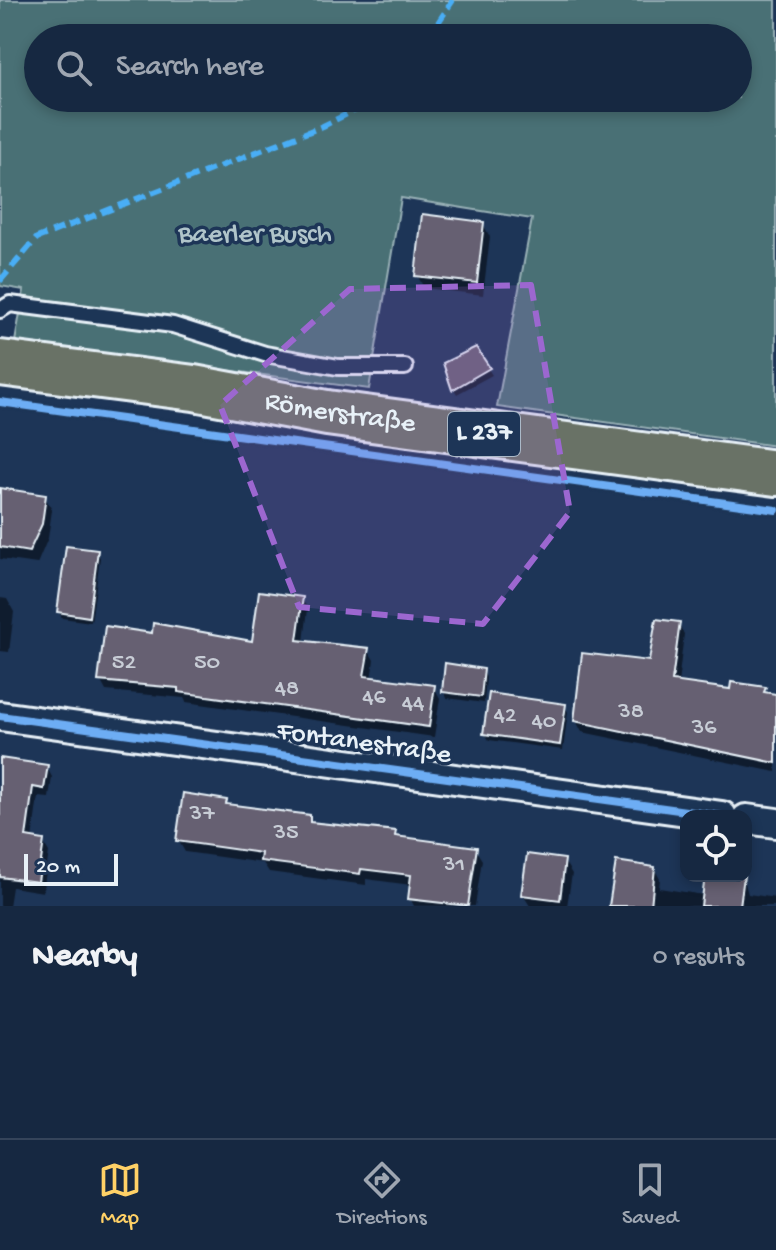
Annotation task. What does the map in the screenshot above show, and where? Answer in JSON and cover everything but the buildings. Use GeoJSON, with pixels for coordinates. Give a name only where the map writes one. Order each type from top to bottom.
{"type":"FeatureCollection","features":[{"type":"Feature","properties":{"kind":"main road","name":"Römerstraße"},"geometry":{"type":"LineString","coordinates":[[0,363],[194,388],[327,413],[776,473]]}},
{"type":"Feature","properties":{"kind":"street","name":"Fontanestraße"},"geometry":{"type":"LineString","coordinates":[[0,716],[680,810]]}},
{"type":"Feature","properties":{"kind":"street"},"geometry":{"type":"LineString","coordinates":[[752,820],[776,823]]}},
{"type":"Feature","properties":{"kind":"lane"},"geometry":{"type":"LineString","coordinates":[[0,310],[10,304],[173,325],[265,354],[338,367],[405,367]]}},
{"type":"Feature","properties":{"kind":"highlighted area"},"geometry":{"type":"Polygon","coordinates":[[[531,285],[570,512],[483,624],[299,607],[220,405],[350,289],[531,285]]]}},
{"type":"Feature","properties":{"kind":"green space","name":"Baerler Busch"},"geometry":{"type":"Polygon","coordinates":[[[0,0],[776,0],[776,446],[497,407],[532,219],[401,198],[369,389],[15,342],[24,290],[0,286],[0,0]]]}},
{"type":"Feature","properties":{"kind":"marked path"},"geometry":{"type":"LineString","coordinates":[[437,24],[453,0]]}},
{"type":"Feature","properties":{"kind":"marked path"},"geometry":{"type":"LineString","coordinates":[[0,281],[37,238],[323,126],[351,112]]}},
{"type":"Feature","properties":{"kind":"cycle path"},"geometry":{"type":"LineString","coordinates":[[0,402],[776,510]]}},
{"type":"Feature","properties":{"kind":"cycle path"},"geometry":{"type":"LineString","coordinates":[[0,716],[680,810]]}}]}
